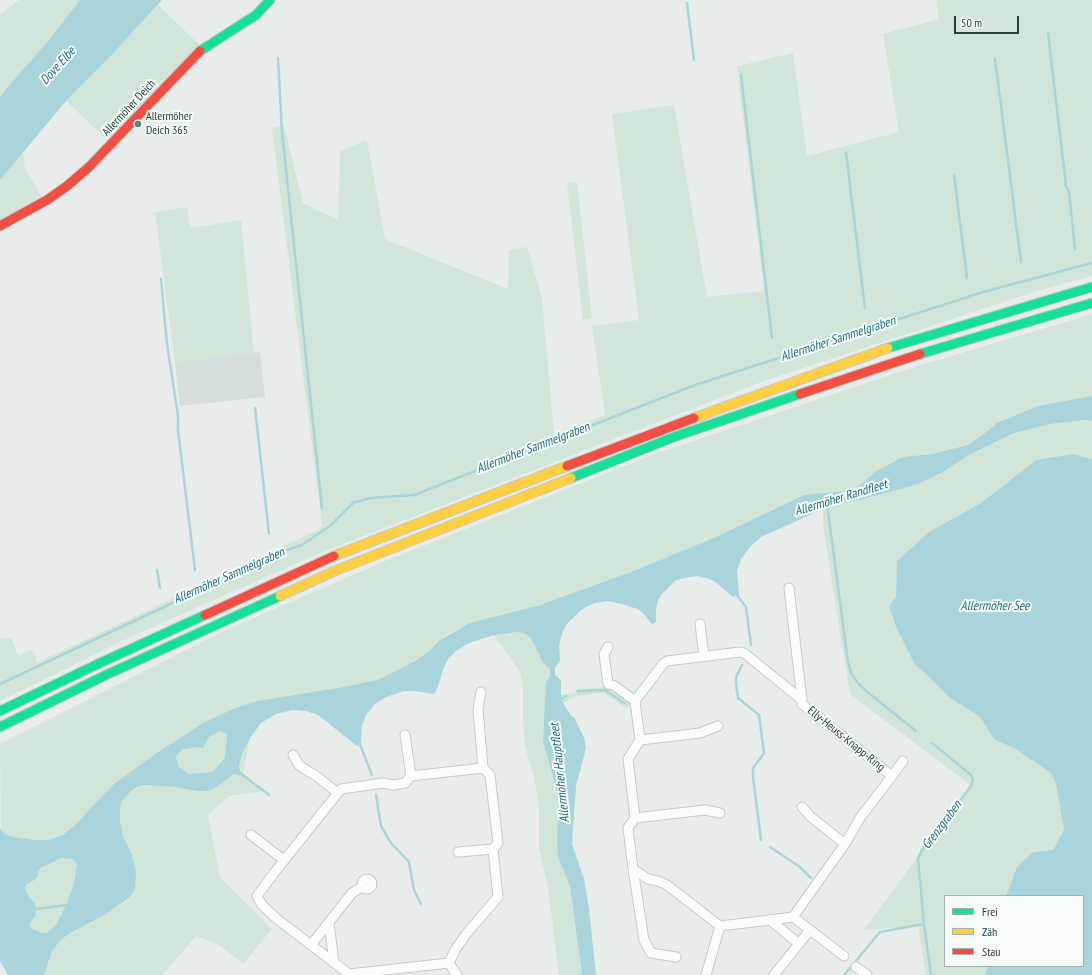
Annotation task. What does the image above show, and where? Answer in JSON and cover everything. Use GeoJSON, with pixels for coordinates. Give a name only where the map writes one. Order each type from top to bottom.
{"type":"FeatureCollection","features":[{"type":"Feature","properties":{"kind":"main road","name":"Allermöher Deich"},"geometry":{"type":"LineString","coordinates":[[0,226],[47,200],[67,186],[109,147],[194,57],[203,49],[256,15],[270,0]]}},
{"type":"Feature","properties":{"kind":"main road"},"geometry":{"type":"LineString","coordinates":[[0,711],[100,663],[346,551],[669,427],[884,350],[1092,287]]}},
{"type":"Feature","properties":{"kind":"main road"},"geometry":{"type":"LineString","coordinates":[[0,727],[106,675],[337,570],[666,440],[898,360],[1092,303]]}},
{"type":"Feature","properties":{"kind":"street","name":"Elly-Heuss-Knapp-Ring"},"geometry":{"type":"LineString","coordinates":[[789,588],[802,704],[892,776]]}},
{"type":"Feature","properties":{"kind":"street"},"geometry":{"type":"LineString","coordinates":[[700,624],[704,655]]}},
{"type":"Feature","properties":{"kind":"street"},"geometry":{"type":"LineString","coordinates":[[608,647],[604,654],[608,684],[615,686],[635,701],[640,740],[628,759],[635,818],[628,828],[644,940],[651,953],[676,957]]}},
{"type":"Feature","properties":{"kind":"street","name":"Elly-Heuss-Knapp-Ring"},"geometry":{"type":"LineString","coordinates":[[635,701],[663,664],[668,661],[704,655],[740,652],[744,653],[802,700]]}},
{"type":"Feature","properties":{"kind":"street"},"geometry":{"type":"LineString","coordinates":[[458,852],[493,849],[498,843],[490,775],[484,768],[478,709],[481,692]]}},
{"type":"Feature","properties":{"kind":"street"},"geometry":{"type":"LineString","coordinates":[[640,740],[700,733],[718,726]]}},
{"type":"Feature","properties":{"kind":"street"},"geometry":{"type":"LineString","coordinates":[[405,735],[411,776]]}},
{"type":"Feature","properties":{"kind":"street"},"geometry":{"type":"LineString","coordinates":[[293,755],[299,765],[315,775],[338,793]]}},
{"type":"Feature","properties":{"kind":"street","name":"Elly-Heuss-Knapp-Ring"},"geometry":{"type":"LineString","coordinates":[[793,917],[845,844],[860,818],[904,761]]}},
{"type":"Feature","properties":{"kind":"street"},"geometry":{"type":"LineString","coordinates":[[449,963],[349,974],[277,919],[262,905],[257,896],[341,789],[383,783],[393,785],[405,783],[411,776],[484,768]]}},
{"type":"Feature","properties":{"kind":"street"},"geometry":{"type":"LineString","coordinates":[[802,807],[811,818],[845,844]]}},
{"type":"Feature","properties":{"kind":"street"},"geometry":{"type":"LineString","coordinates":[[635,818],[705,810],[720,813]]}},
{"type":"Feature","properties":{"kind":"street"},"geometry":{"type":"LineString","coordinates":[[251,835],[284,860]]}},
{"type":"Feature","properties":{"kind":"street"},"geometry":{"type":"LineString","coordinates":[[449,963],[455,950],[467,933],[498,897],[493,849]]}},
{"type":"Feature","properties":{"kind":"street"},"geometry":{"type":"LineString","coordinates":[[633,868],[648,879],[667,885],[720,926],[793,917],[844,956]]}},
{"type":"Feature","properties":{"kind":"street"},"geometry":{"type":"LineString","coordinates":[[311,945],[352,893],[362,887]]}},
{"type":"Feature","properties":{"kind":"street"},"geometry":{"type":"LineString","coordinates":[[770,920],[799,944]]}},
{"type":"Feature","properties":{"kind":"street"},"geometry":{"type":"LineString","coordinates":[[329,923],[334,963]]}},
{"type":"Feature","properties":{"kind":"street"},"geometry":{"type":"LineString","coordinates":[[706,975],[720,926]]}},
{"type":"Feature","properties":{"kind":"street"},"geometry":{"type":"LineString","coordinates":[[774,975],[810,930]]}},
{"type":"Feature","properties":{"kind":"street"},"geometry":{"type":"LineString","coordinates":[[449,963],[457,975]]}},
{"type":"Feature","properties":{"kind":"street"},"geometry":{"type":"LineString","coordinates":[[856,967],[867,975]]}},
{"type":"Feature","properties":{"kind":"shaded area"},"geometry":{"type":"Polygon","coordinates":[[[260,352],[265,397],[180,406],[175,362],[260,352]]]}},
{"type":"Feature","properties":{"kind":"green space"},"geometry":{"type":"Polygon","coordinates":[[[19,0],[80,0],[53,35],[0,96],[0,14],[19,0]]]}},
{"type":"Feature","properties":{"kind":"green space"},"geometry":{"type":"Polygon","coordinates":[[[936,0],[1092,0],[1092,276],[1037,291],[764,381],[320,553],[139,633],[0,701],[0,639],[11,637],[18,656],[30,650],[37,658],[36,663],[318,530],[322,526],[272,128],[284,126],[303,203],[338,220],[340,151],[367,140],[385,239],[508,289],[509,250],[527,247],[542,298],[554,434],[605,415],[592,326],[639,320],[612,114],[674,105],[707,297],[764,291],[737,67],[793,53],[807,156],[899,132],[883,34],[939,19],[936,0]]]}},
{"type":"Feature","properties":{"kind":"green space"},"geometry":{"type":"Polygon","coordinates":[[[158,5],[200,45],[108,141],[66,101],[108,59],[158,5]]]}},
{"type":"Feature","properties":{"kind":"green space"},"geometry":{"type":"Polygon","coordinates":[[[22,153],[25,158],[24,167],[43,198],[0,221],[0,180],[22,153]]]}},
{"type":"Feature","properties":{"kind":"green space"},"geometry":{"type":"Polygon","coordinates":[[[577,182],[592,319],[583,320],[567,183],[577,182]]]}},
{"type":"Feature","properties":{"kind":"green space"},"geometry":{"type":"Polygon","coordinates":[[[187,207],[190,228],[241,220],[254,353],[175,362],[155,212],[187,207]]]}},
{"type":"Feature","properties":{"kind":"green space"},"geometry":{"type":"Polygon","coordinates":[[[1092,314],[1092,396],[1038,406],[998,423],[968,445],[932,454],[901,457],[875,472],[854,490],[804,495],[716,537],[636,570],[540,605],[500,615],[453,631],[417,660],[380,679],[349,686],[258,701],[155,754],[114,784],[75,825],[63,835],[49,840],[35,840],[13,837],[5,834],[1,829],[0,744],[226,630],[385,561],[655,454],[918,366],[1092,314]]]}},
{"type":"Feature","properties":{"kind":"green space"},"geometry":{"type":"Polygon","coordinates":[[[1087,420],[1092,421],[1092,459],[1073,454],[1036,460],[981,503],[929,532],[897,561],[896,597],[892,618],[914,663],[949,697],[980,717],[994,739],[1017,750],[1051,773],[1056,784],[1064,830],[1053,850],[1033,852],[1017,867],[1006,895],[944,895],[944,967],[988,967],[985,975],[926,975],[918,926],[864,930],[970,785],[850,694],[823,526],[823,509],[832,505],[860,500],[943,472],[969,455],[1014,433],[1050,424],[1087,420]]]}},
{"type":"Feature","properties":{"kind":"green space"},"geometry":{"type":"Polygon","coordinates":[[[507,632],[524,633],[531,638],[543,663],[550,669],[550,676],[546,682],[546,689],[553,776],[558,801],[558,857],[570,886],[582,975],[559,975],[548,888],[539,849],[539,805],[534,777],[525,746],[523,725],[523,687],[520,672],[494,635],[507,632]]]}},
{"type":"Feature","properties":{"kind":"green space"},"geometry":{"type":"Polygon","coordinates":[[[607,687],[630,703],[630,707],[624,707],[604,693],[576,696],[563,703],[561,695],[575,693],[577,689],[607,687]]]}},
{"type":"Feature","properties":{"kind":"green space"},"geometry":{"type":"Polygon","coordinates":[[[219,731],[227,734],[225,758],[212,772],[189,774],[178,766],[176,757],[183,750],[203,747],[209,737],[219,731]]]}},
{"type":"Feature","properties":{"kind":"green space"},"geometry":{"type":"Polygon","coordinates":[[[250,738],[243,774],[264,791],[229,796],[208,815],[220,877],[272,929],[243,964],[219,945],[196,936],[162,975],[44,975],[52,951],[61,940],[70,933],[127,901],[135,890],[136,872],[132,855],[123,836],[120,820],[120,808],[122,801],[127,794],[145,785],[175,787],[196,791],[209,791],[228,778],[241,772],[239,765],[250,738]]]}},
{"type":"Feature","properties":{"kind":"green space"},"geometry":{"type":"Polygon","coordinates":[[[62,858],[73,859],[77,865],[74,883],[66,905],[56,925],[47,933],[42,933],[29,927],[35,916],[36,909],[35,904],[24,888],[36,879],[38,876],[38,871],[42,867],[62,858]]]}},
{"type":"Feature","properties":{"kind":"water","name":"Dove Elbe"},"geometry":{"type":"Polygon","coordinates":[[[80,0],[162,0],[108,59],[66,101],[0,180],[0,96],[53,35],[80,0]]]}},
{"type":"Feature","properties":{"kind":"water"},"geometry":{"type":"Polygon","coordinates":[[[1092,396],[1092,421],[1087,420],[1050,424],[1014,433],[969,455],[943,472],[918,484],[860,500],[832,505],[761,537],[750,547],[741,559],[737,571],[739,595],[733,597],[714,581],[706,578],[698,576],[690,577],[676,580],[662,594],[658,600],[656,622],[652,624],[642,612],[637,609],[608,601],[595,603],[586,607],[567,624],[563,631],[559,645],[560,661],[555,667],[555,675],[561,680],[561,695],[563,703],[572,717],[574,717],[585,740],[586,748],[576,786],[572,844],[584,879],[589,909],[596,975],[582,975],[570,886],[558,857],[558,801],[553,776],[543,741],[546,682],[550,676],[550,669],[543,663],[531,638],[524,633],[516,632],[494,635],[469,643],[456,651],[448,659],[444,667],[436,692],[432,694],[416,691],[404,691],[386,697],[375,704],[366,715],[362,725],[361,743],[357,746],[318,715],[306,711],[293,710],[276,714],[261,723],[250,738],[243,753],[239,765],[241,776],[234,774],[209,791],[196,791],[175,787],[145,785],[131,791],[122,801],[120,808],[120,820],[123,836],[132,855],[136,872],[135,890],[129,898],[106,914],[70,933],[61,940],[52,951],[44,975],[8,975],[0,961],[0,828],[5,834],[13,837],[35,840],[49,840],[63,835],[75,825],[114,784],[155,754],[205,722],[238,707],[258,701],[349,686],[380,679],[417,660],[440,640],[470,623],[540,605],[636,570],[716,537],[804,495],[854,490],[875,472],[902,457],[932,454],[968,445],[997,423],[1038,406],[1092,396]],[[219,731],[209,737],[203,748],[195,747],[182,750],[176,757],[178,766],[189,774],[212,772],[225,758],[227,734],[219,731]],[[62,858],[42,867],[38,871],[38,876],[36,879],[26,885],[25,888],[26,892],[35,904],[36,909],[35,916],[29,926],[42,933],[47,933],[56,925],[66,905],[74,883],[77,865],[73,859],[62,858]]]}},
{"type":"Feature","properties":{"kind":"water","name":"Allermöher See"},"geometry":{"type":"Polygon","coordinates":[[[1073,454],[1092,459],[1092,975],[985,975],[988,967],[1084,967],[1084,895],[1006,895],[1017,867],[1033,852],[1053,850],[1064,830],[1056,784],[1051,773],[1017,750],[994,739],[980,717],[949,697],[914,663],[896,627],[889,606],[896,597],[897,561],[929,532],[981,503],[1036,460],[1073,454]]]}},
{"type":"Feature","properties":{"kind":"waterway"},"geometry":{"type":"LineString","coordinates":[[687,3],[694,60]]}},
{"type":"Feature","properties":{"kind":"waterway"},"geometry":{"type":"LineString","coordinates":[[1048,33],[1075,249]]}},
{"type":"Feature","properties":{"kind":"waterway"},"geometry":{"type":"LineString","coordinates":[[278,58],[282,132],[322,508]]}},
{"type":"Feature","properties":{"kind":"waterway"},"geometry":{"type":"LineString","coordinates":[[995,59],[1021,262]]}},
{"type":"Feature","properties":{"kind":"waterway"},"geometry":{"type":"LineString","coordinates":[[741,75],[772,338]]}},
{"type":"Feature","properties":{"kind":"waterway"},"geometry":{"type":"LineString","coordinates":[[846,153],[865,308]]}},
{"type":"Feature","properties":{"kind":"waterway"},"geometry":{"type":"LineString","coordinates":[[954,175],[967,278]]}},
{"type":"Feature","properties":{"kind":"waterway","name":"Allermöher Sammelgraben"},"geometry":{"type":"LineString","coordinates":[[0,684],[249,567],[269,556],[302,545],[331,525],[353,503],[370,498],[414,495],[695,385],[983,292],[1092,263]]}},
{"type":"Feature","properties":{"kind":"waterway"},"geometry":{"type":"LineString","coordinates":[[161,279],[167,344],[178,416],[178,430],[195,570]]}},
{"type":"Feature","properties":{"kind":"waterway"},"geometry":{"type":"LineString","coordinates":[[255,408],[269,534]]}},
{"type":"Feature","properties":{"kind":"waterway","name":"Allermöher Randfleet"},"geometry":{"type":"LineString","coordinates":[[827,504],[848,662],[851,673],[866,691],[916,731]]}},
{"type":"Feature","properties":{"kind":"waterway"},"geometry":{"type":"LineString","coordinates":[[157,570],[160,588]]}},
{"type":"Feature","properties":{"kind":"waterway"},"geometry":{"type":"LineString","coordinates":[[736,594],[746,607],[751,645]]}},
{"type":"Feature","properties":{"kind":"waterway"},"geometry":{"type":"LineString","coordinates":[[742,665],[736,677],[738,698],[759,715],[764,753],[753,768],[761,840]]}},
{"type":"Feature","properties":{"kind":"waterway"},"geometry":{"type":"LineString","coordinates":[[578,691],[605,690],[624,703]]}},
{"type":"Feature","properties":{"kind":"waterway"},"geometry":{"type":"LineString","coordinates":[[560,700],[566,696]]}},
{"type":"Feature","properties":{"kind":"waterway"},"geometry":{"type":"LineString","coordinates":[[359,742],[372,775]]}},
{"type":"Feature","properties":{"kind":"waterway","name":"Grenzgraben"},"geometry":{"type":"LineString","coordinates":[[931,975],[924,924],[918,858],[922,850],[968,790],[973,779],[971,775],[932,743]]}},
{"type":"Feature","properties":{"kind":"waterway"},"geometry":{"type":"LineString","coordinates":[[239,772],[269,795]]}},
{"type":"Feature","properties":{"kind":"waterway"},"geometry":{"type":"LineString","coordinates":[[376,795],[381,826],[391,843],[409,862],[414,890],[421,904]]}},
{"type":"Feature","properties":{"kind":"waterway"},"geometry":{"type":"LineString","coordinates":[[770,847],[800,867],[811,878]]}},
{"type":"Feature","properties":{"kind":"waterway"},"geometry":{"type":"LineString","coordinates":[[36,909],[66,905]]}},
{"type":"Feature","properties":{"kind":"waterway"},"geometry":{"type":"LineString","coordinates":[[856,961],[880,932],[924,924]]}},
{"type":"Feature","properties":{"kind":"waterway"},"geometry":{"type":"LineString","coordinates":[[844,975],[850,968]]}},
{"type":"Feature","properties":{"kind":"traffic: fast"},"geometry":{"type":"LineString","coordinates":[[200,51],[256,15],[270,0]]}},
{"type":"Feature","properties":{"kind":"traffic: fast"},"geometry":{"type":"LineString","coordinates":[[888,348],[1092,287]]}},
{"type":"Feature","properties":{"kind":"traffic: fast"},"geometry":{"type":"LineString","coordinates":[[920,354],[1092,303]]}},
{"type":"Feature","properties":{"kind":"traffic: fast"},"geometry":{"type":"LineString","coordinates":[[571,478],[674,437],[800,394]]}},
{"type":"Feature","properties":{"kind":"traffic: fast"},"geometry":{"type":"LineString","coordinates":[[0,727],[106,675],[280,596]]}},
{"type":"Feature","properties":{"kind":"traffic: fast"},"geometry":{"type":"LineString","coordinates":[[0,711],[205,615]]}},
{"type":"Feature","properties":{"kind":"traffic: slow"},"geometry":{"type":"LineString","coordinates":[[694,418],[888,348]]}},
{"type":"Feature","properties":{"kind":"traffic: slow"},"geometry":{"type":"LineString","coordinates":[[334,556],[567,466]]}},
{"type":"Feature","properties":{"kind":"traffic: slow"},"geometry":{"type":"LineString","coordinates":[[280,596],[337,570],[571,478]]}},
{"type":"Feature","properties":{"kind":"traffic: jam"},"geometry":{"type":"LineString","coordinates":[[0,226],[47,200],[67,186],[89,167],[200,51]]}},
{"type":"Feature","properties":{"kind":"traffic: jam"},"geometry":{"type":"LineString","coordinates":[[800,394],[920,354]]}},
{"type":"Feature","properties":{"kind":"traffic: jam"},"geometry":{"type":"LineString","coordinates":[[567,466],[694,418]]}},
{"type":"Feature","properties":{"kind":"traffic: jam"},"geometry":{"type":"LineString","coordinates":[[205,615],[334,556]]}},
{"type":"Feature","properties":{"kind":"place","name":"Allermöher Deich 365"},"geometry":{"type":"Point","coordinates":[138,124]}},
{"type":"Feature","properties":{"kind":"water label","name":"Allermöher Hauptfleet"},"geometry":{"type":"Point","coordinates":[560,773]}}]}
